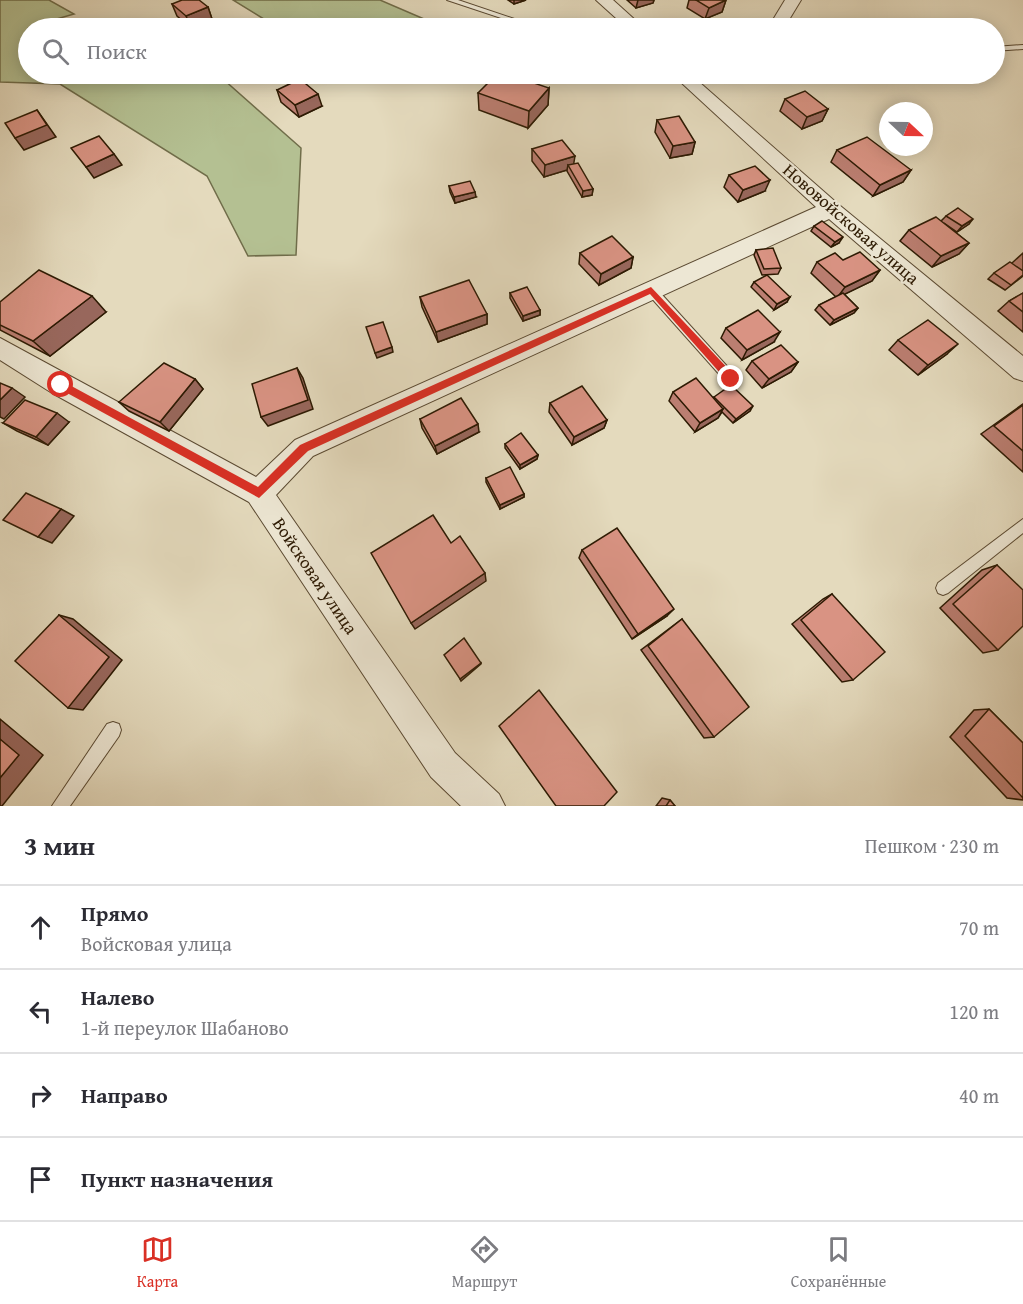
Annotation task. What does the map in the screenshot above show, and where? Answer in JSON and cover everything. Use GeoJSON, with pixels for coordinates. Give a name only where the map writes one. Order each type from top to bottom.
{"type":"FeatureCollection","features":[{"type":"Feature","properties":{"kind":"street"},"geometry":{"type":"LineString","coordinates":[[604,0],[625,18]]}},
{"type":"Feature","properties":{"kind":"street"},"geometry":{"type":"LineString","coordinates":[[782,18],[793,0]]}},
{"type":"Feature","properties":{"kind":"street","name":"Нововойсковая улица"},"geometry":{"type":"LineString","coordinates":[[691,84],[831,208],[1023,371]]}},
{"type":"Feature","properties":{"kind":"street"},"geometry":{"type":"LineString","coordinates":[[259,493],[304,448],[831,208]]}},
{"type":"Feature","properties":{"kind":"street","name":"Войсковая улица"},"geometry":{"type":"LineString","coordinates":[[0,348],[61,385],[259,493],[443,765],[487,806]]}},
{"type":"Feature","properties":{"kind":"lane"},"geometry":{"type":"LineString","coordinates":[[451,0],[506,18]]}},
{"type":"Feature","properties":{"kind":"lane"},"geometry":{"type":"LineString","coordinates":[[1005,48],[1023,47]]}},
{"type":"Feature","properties":{"kind":"lane"},"geometry":{"type":"LineString","coordinates":[[651,290],[731,379]]}},
{"type":"Feature","properties":{"kind":"lane"},"geometry":{"type":"LineString","coordinates":[[943,588],[1023,525]]}},
{"type":"Feature","properties":{"kind":"lane"},"geometry":{"type":"LineString","coordinates":[[60,806],[112,730]]}},
{"type":"Feature","properties":{"kind":"green space"},"geometry":{"type":"Polygon","coordinates":[[[0,0],[49,0],[74,14],[60,18],[18,18],[18,83],[0,82],[0,0]]]}},
{"type":"Feature","properties":{"kind":"green space"},"geometry":{"type":"Polygon","coordinates":[[[233,0],[380,0],[422,18],[262,18],[233,0]]]}},
{"type":"Feature","properties":{"kind":"green space"},"geometry":{"type":"Polygon","coordinates":[[[60,84],[229,84],[301,148],[296,255],[248,256],[207,176],[60,84]]]}},
{"type":"Feature","properties":{"kind":"building"},"geometry":{"type":"Polygon","coordinates":[[[182,0],[199,0],[208,7],[186,16],[172,4],[182,0]]]}},
{"type":"Feature","properties":{"kind":"building"},"geometry":{"type":"Polygon","coordinates":[[[696,0],[726,0],[709,8],[696,0]]]}},
{"type":"Feature","properties":{"kind":"building"},"geometry":{"type":"Polygon","coordinates":[[[290,84],[306,84],[318,94],[295,105],[277,90],[290,84]]]}},
{"type":"Feature","properties":{"kind":"building"},"geometry":{"type":"Polygon","coordinates":[[[487,84],[537,84],[549,88],[529,111],[478,93],[487,84]]]}},
{"type":"Feature","properties":{"kind":"building"},"geometry":{"type":"Polygon","coordinates":[[[805,91],[828,109],[807,117],[785,99],[805,91]]]}},
{"type":"Feature","properties":{"kind":"building"},"geometry":{"type":"Polygon","coordinates":[[[37,110],[47,125],[15,138],[5,123],[37,110]]]}},
{"type":"Feature","properties":{"kind":"building"},"geometry":{"type":"Polygon","coordinates":[[[679,116],[695,142],[673,146],[657,120],[679,116]]]}},
{"type":"Feature","properties":{"kind":"building"},"geometry":{"type":"Polygon","coordinates":[[[99,136],[114,154],[86,167],[71,148],[99,136]]]}},
{"type":"Feature","properties":{"kind":"building"},"geometry":{"type":"Polygon","coordinates":[[[867,137],[879,146],[879,156],[892,156],[911,170],[880,185],[837,150],[867,137]]]}},
{"type":"Feature","properties":{"kind":"building"},"geometry":{"type":"Polygon","coordinates":[[[562,140],[575,156],[545,165],[532,149],[562,140]]]}},
{"type":"Feature","properties":{"kind":"building"},"geometry":{"type":"Polygon","coordinates":[[[578,163],[593,189],[583,191],[568,165],[578,163]]]}},
{"type":"Feature","properties":{"kind":"building"},"geometry":{"type":"Polygon","coordinates":[[[755,166],[770,180],[743,190],[729,175],[755,166]]]}},
{"type":"Feature","properties":{"kind":"building"},"geometry":{"type":"Polygon","coordinates":[[[470,181],[475,192],[454,197],[449,186],[470,181]]]}},
{"type":"Feature","properties":{"kind":"building"},"geometry":{"type":"Polygon","coordinates":[[[958,208],[973,219],[962,226],[946,216],[958,208]]]}},
{"type":"Feature","properties":{"kind":"building"},"geometry":{"type":"Polygon","coordinates":[[[936,217],[969,243],[941,256],[909,230],[936,217]]]}},
{"type":"Feature","properties":{"kind":"building"},"geometry":{"type":"Polygon","coordinates":[[[822,221],[843,237],[835,242],[814,226],[822,221]]]}},
{"type":"Feature","properties":{"kind":"building"},"geometry":{"type":"Polygon","coordinates":[[[612,236],[633,257],[601,274],[580,253],[612,236]]]}},
{"type":"Feature","properties":{"kind":"building"},"geometry":{"type":"Polygon","coordinates":[[[773,248],[781,268],[764,269],[756,250],[773,248]]]}},
{"type":"Feature","properties":{"kind":"building"},"geometry":{"type":"Polygon","coordinates":[[[860,252],[880,270],[845,287],[817,262],[835,253],[843,260],[860,252]]]}},
{"type":"Feature","properties":{"kind":"building"},"geometry":{"type":"Polygon","coordinates":[[[1010,262],[1023,271],[1023,275],[1011,285],[994,273],[1010,262]]]}},
{"type":"Feature","properties":{"kind":"building"},"geometry":{"type":"Polygon","coordinates":[[[39,270],[92,296],[33,341],[0,325],[0,302],[39,270]]]}},
{"type":"Feature","properties":{"kind":"building"},"geometry":{"type":"Polygon","coordinates":[[[767,275],[790,297],[777,304],[754,282],[767,275]]]}},
{"type":"Feature","properties":{"kind":"building"},"geometry":{"type":"Polygon","coordinates":[[[469,280],[487,314],[436,332],[420,297],[469,280]]]}},
{"type":"Feature","properties":{"kind":"building"},"geometry":{"type":"Polygon","coordinates":[[[527,287],[540,310],[523,316],[510,293],[527,287]]]}},
{"type":"Feature","properties":{"kind":"building"},"geometry":{"type":"Polygon","coordinates":[[[843,293],[858,308],[834,320],[819,305],[843,293]]]}},
{"type":"Feature","properties":{"kind":"building"},"geometry":{"type":"Polygon","coordinates":[[[1023,293],[1023,312],[1009,301],[1023,293]]]}},
{"type":"Feature","properties":{"kind":"building"},"geometry":{"type":"Polygon","coordinates":[[[758,310],[780,332],[747,350],[726,328],[758,310]]]}},
{"type":"Feature","properties":{"kind":"building"},"geometry":{"type":"Polygon","coordinates":[[[928,320],[958,344],[928,365],[898,340],[928,320]]]}},
{"type":"Feature","properties":{"kind":"building"},"geometry":{"type":"Polygon","coordinates":[[[383,322],[392,347],[375,353],[366,327],[383,322]]]}},
{"type":"Feature","properties":{"kind":"building"},"geometry":{"type":"Polygon","coordinates":[[[781,345],[798,362],[769,379],[752,361],[781,345]]]}},
{"type":"Feature","properties":{"kind":"building"},"geometry":{"type":"Polygon","coordinates":[[[164,363],[195,379],[160,422],[119,402],[164,363]]]}},
{"type":"Feature","properties":{"kind":"building"},"geometry":{"type":"Polygon","coordinates":[[[297,368],[308,400],[261,417],[252,384],[297,368]]]}},
{"type":"Feature","properties":{"kind":"building"},"geometry":{"type":"Polygon","coordinates":[[[696,378],[723,409],[700,423],[673,392],[696,378]]]}},
{"type":"Feature","properties":{"kind":"building"},"geometry":{"type":"Polygon","coordinates":[[[0,383],[12,388],[0,400],[0,383]]]}},
{"type":"Feature","properties":{"kind":"building"},"geometry":{"type":"Polygon","coordinates":[[[731,385],[753,406],[736,419],[714,397],[731,385]]]}},
{"type":"Feature","properties":{"kind":"building"},"geometry":{"type":"Polygon","coordinates":[[[582,386],[607,420],[574,437],[550,403],[582,386]]]}},
{"type":"Feature","properties":{"kind":"building"},"geometry":{"type":"Polygon","coordinates":[[[461,398],[478,424],[435,446],[420,419],[461,398]]]}},
{"type":"Feature","properties":{"kind":"building"},"geometry":{"type":"Polygon","coordinates":[[[25,400],[57,413],[36,437],[3,423],[25,400]]]}},
{"type":"Feature","properties":{"kind":"building"},"geometry":{"type":"Polygon","coordinates":[[[1023,405],[1023,451],[994,426],[1023,405]]]}},
{"type":"Feature","properties":{"kind":"building"},"geometry":{"type":"Polygon","coordinates":[[[521,433],[538,455],[520,465],[505,444],[521,433]]]}},
{"type":"Feature","properties":{"kind":"building"},"geometry":{"type":"Polygon","coordinates":[[[510,467],[524,494],[500,505],[486,478],[510,467]]]}},
{"type":"Feature","properties":{"kind":"building"},"geometry":{"type":"Polygon","coordinates":[[[26,493],[61,509],[38,537],[3,520],[26,493]]]}},
{"type":"Feature","properties":{"kind":"building"},"geometry":{"type":"Polygon","coordinates":[[[433,515],[451,543],[460,536],[485,573],[411,623],[371,553],[433,515]]]}},
{"type":"Feature","properties":{"kind":"building"},"geometry":{"type":"Polygon","coordinates":[[[617,528],[674,609],[638,634],[582,550],[617,528]]]}},
{"type":"Feature","properties":{"kind":"building"},"geometry":{"type":"Polygon","coordinates":[[[997,565],[1023,590],[1023,626],[998,650],[953,604],[997,565]]]}},
{"type":"Feature","properties":{"kind":"building"},"geometry":{"type":"Polygon","coordinates":[[[832,594],[885,652],[853,680],[801,620],[832,594]]]}},
{"type":"Feature","properties":{"kind":"building"},"geometry":{"type":"Polygon","coordinates":[[[59,615],[109,657],[68,708],[15,661],[59,615]]]}},
{"type":"Feature","properties":{"kind":"building"},"geometry":{"type":"Polygon","coordinates":[[[682,619],[749,707],[714,737],[648,646],[682,619]]]}},
{"type":"Feature","properties":{"kind":"building"},"geometry":{"type":"Polygon","coordinates":[[[464,638],[481,663],[460,679],[444,655],[464,638]]]}},
{"type":"Feature","properties":{"kind":"building"},"geometry":{"type":"Polygon","coordinates":[[[539,690],[617,792],[604,806],[556,806],[499,726],[539,690]]]}},
{"type":"Feature","properties":{"kind":"building"},"geometry":{"type":"Polygon","coordinates":[[[989,709],[1023,743],[1023,798],[965,736],[989,709]]]}},
{"type":"Feature","properties":{"kind":"building"},"geometry":{"type":"Polygon","coordinates":[[[0,739],[19,755],[0,778],[0,739]]]}},
{"type":"Feature","properties":{"kind":"building"},"geometry":{"type":"Polygon","coordinates":[[[670,800],[675,806],[666,806],[670,800]]]}},
{"type":"Feature","properties":{"kind":"route"},"geometry":{"type":"LineString","coordinates":[[61,385],[259,493],[304,448],[651,290],[731,379]]}}]}
